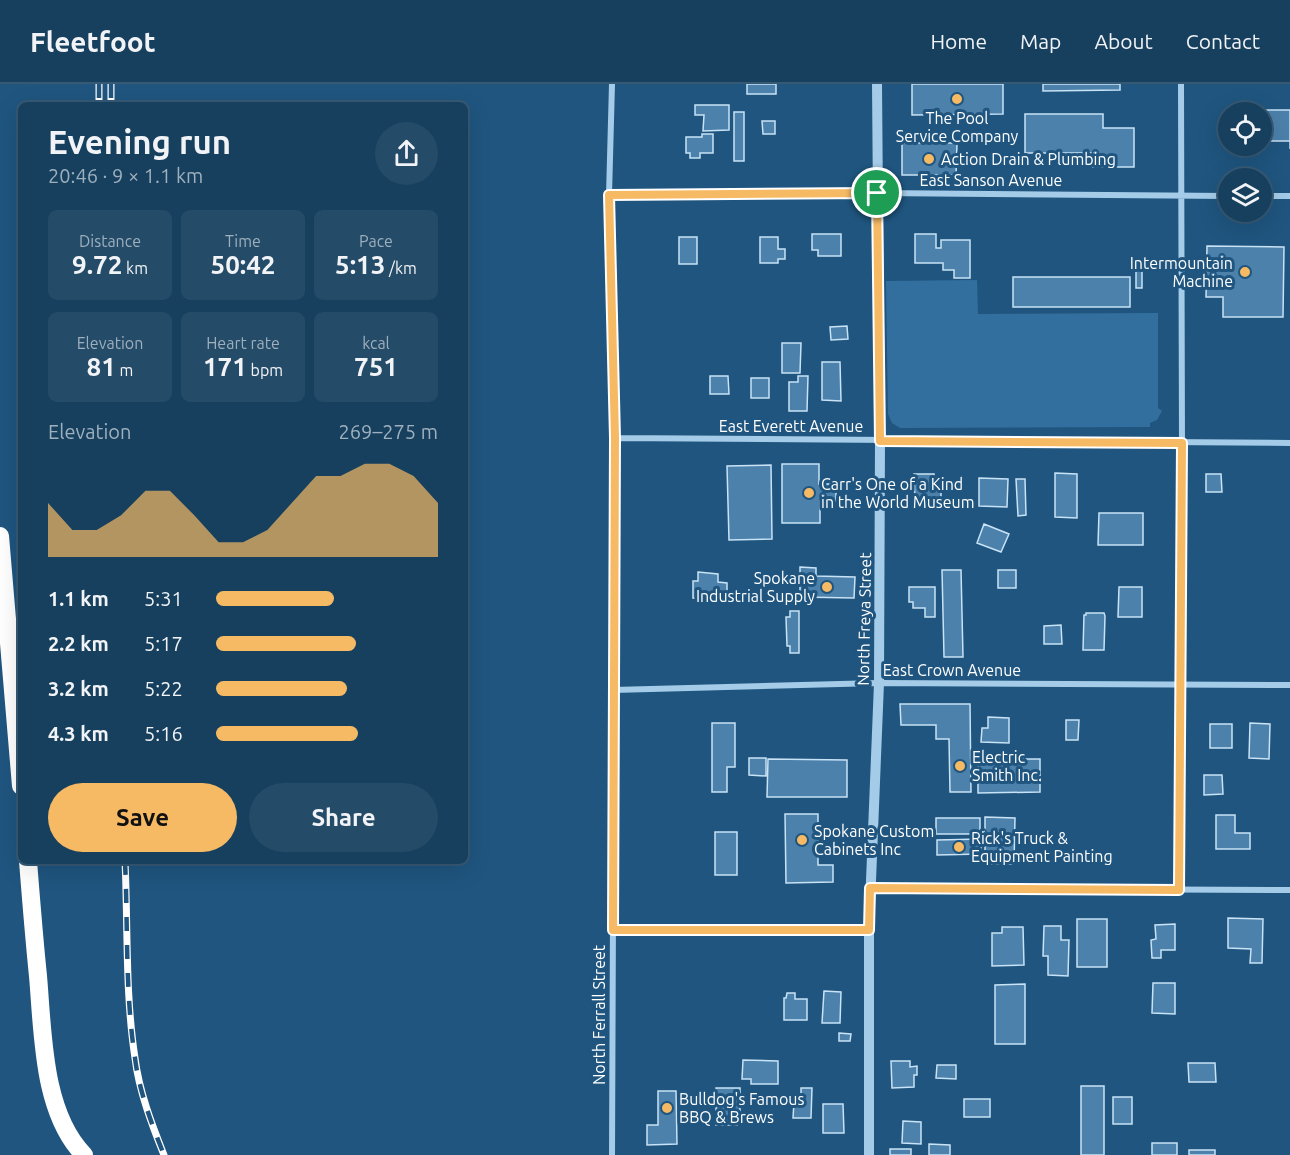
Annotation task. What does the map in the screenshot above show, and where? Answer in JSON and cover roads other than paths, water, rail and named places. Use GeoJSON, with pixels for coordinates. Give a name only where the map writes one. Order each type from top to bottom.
{"type":"FeatureCollection","features":[{"type":"Feature","properties":{"kind":"highway"},"geometry":{"type":"LineString","coordinates":[[0,536],[18,750]]}},
{"type":"Feature","properties":{"kind":"highway"},"geometry":{"type":"LineString","coordinates":[[28,864],[47,1063],[62,1123],[69,1137],[84,1155]]}},
{"type":"Feature","properties":{"kind":"street","name":"North Ferrall Street"},"geometry":{"type":"LineString","coordinates":[[612,84],[609,195],[615,438],[612,1155]]}},
{"type":"Feature","properties":{"kind":"street","name":"North Freya Street"},"geometry":{"type":"LineString","coordinates":[[869,1155],[869,930],[879,683],[880,441],[877,84]]}},
{"type":"Feature","properties":{"kind":"street"},"geometry":{"type":"LineString","coordinates":[[1179,890],[1182,443],[1181,84]]}},
{"type":"Feature","properties":{"kind":"street","name":"East Sanson Avenue"},"geometry":{"type":"LineString","coordinates":[[609,195],[877,193],[1218,196]]}},
{"type":"Feature","properties":{"kind":"street"},"geometry":{"type":"LineString","coordinates":[[1272,196],[1290,196]]}},
{"type":"Feature","properties":{"kind":"street","name":"East Everett Avenue"},"geometry":{"type":"LineString","coordinates":[[615,438],[1290,443]]}},
{"type":"Feature","properties":{"kind":"street","name":"East Crown Avenue"},"geometry":{"type":"LineString","coordinates":[[613,690],[879,683],[1290,686]]}},
{"type":"Feature","properties":{"kind":"street"},"geometry":{"type":"LineString","coordinates":[[870,888],[1290,890]]}},
{"type":"Feature","properties":{"kind":"street"},"geometry":{"type":"LineString","coordinates":[[613,930],[869,930]]}},
{"type":"Feature","properties":{"kind":"railway"},"geometry":{"type":"LineString","coordinates":[[99,84],[99,102]]}},
{"type":"Feature","properties":{"kind":"railway"},"geometry":{"type":"LineString","coordinates":[[111,84],[111,102]]}},
{"type":"Feature","properties":{"kind":"railway"},"geometry":{"type":"LineString","coordinates":[[125,864],[128,984],[135,1058],[143,1095],[164,1155]]}},
{"type":"Feature","properties":{"kind":"place","name":"The Pool Service Company"},"geometry":{"type":"Point","coordinates":[957,99]}},
{"type":"Feature","properties":{"kind":"place","name":"Action Drain & Plumbing"},"geometry":{"type":"Point","coordinates":[929,159]}},
{"type":"Feature","properties":{"kind":"place","name":"Intermountain Machine"},"geometry":{"type":"Point","coordinates":[1245,272]}},
{"type":"Feature","properties":{"kind":"place","name":"Carr's One of a Kind in the World Museum"},"geometry":{"type":"Point","coordinates":[809,493]}},
{"type":"Feature","properties":{"kind":"place","name":"Spokane Industrial Supply"},"geometry":{"type":"Point","coordinates":[827,587]}},
{"type":"Feature","properties":{"kind":"place","name":"Electric Smith Inc."},"geometry":{"type":"Point","coordinates":[960,766]}},
{"type":"Feature","properties":{"kind":"place","name":"Spokane Custom Cabinets Inc"},"geometry":{"type":"Point","coordinates":[802,840]}},
{"type":"Feature","properties":{"kind":"place","name":"Rick's Truck & Equipment Painting"},"geometry":{"type":"Point","coordinates":[959,847]}},
{"type":"Feature","properties":{"kind":"place","name":"Bulldog's Famous BBQ & Brews"},"geometry":{"type":"Point","coordinates":[667,1108]}}]}
